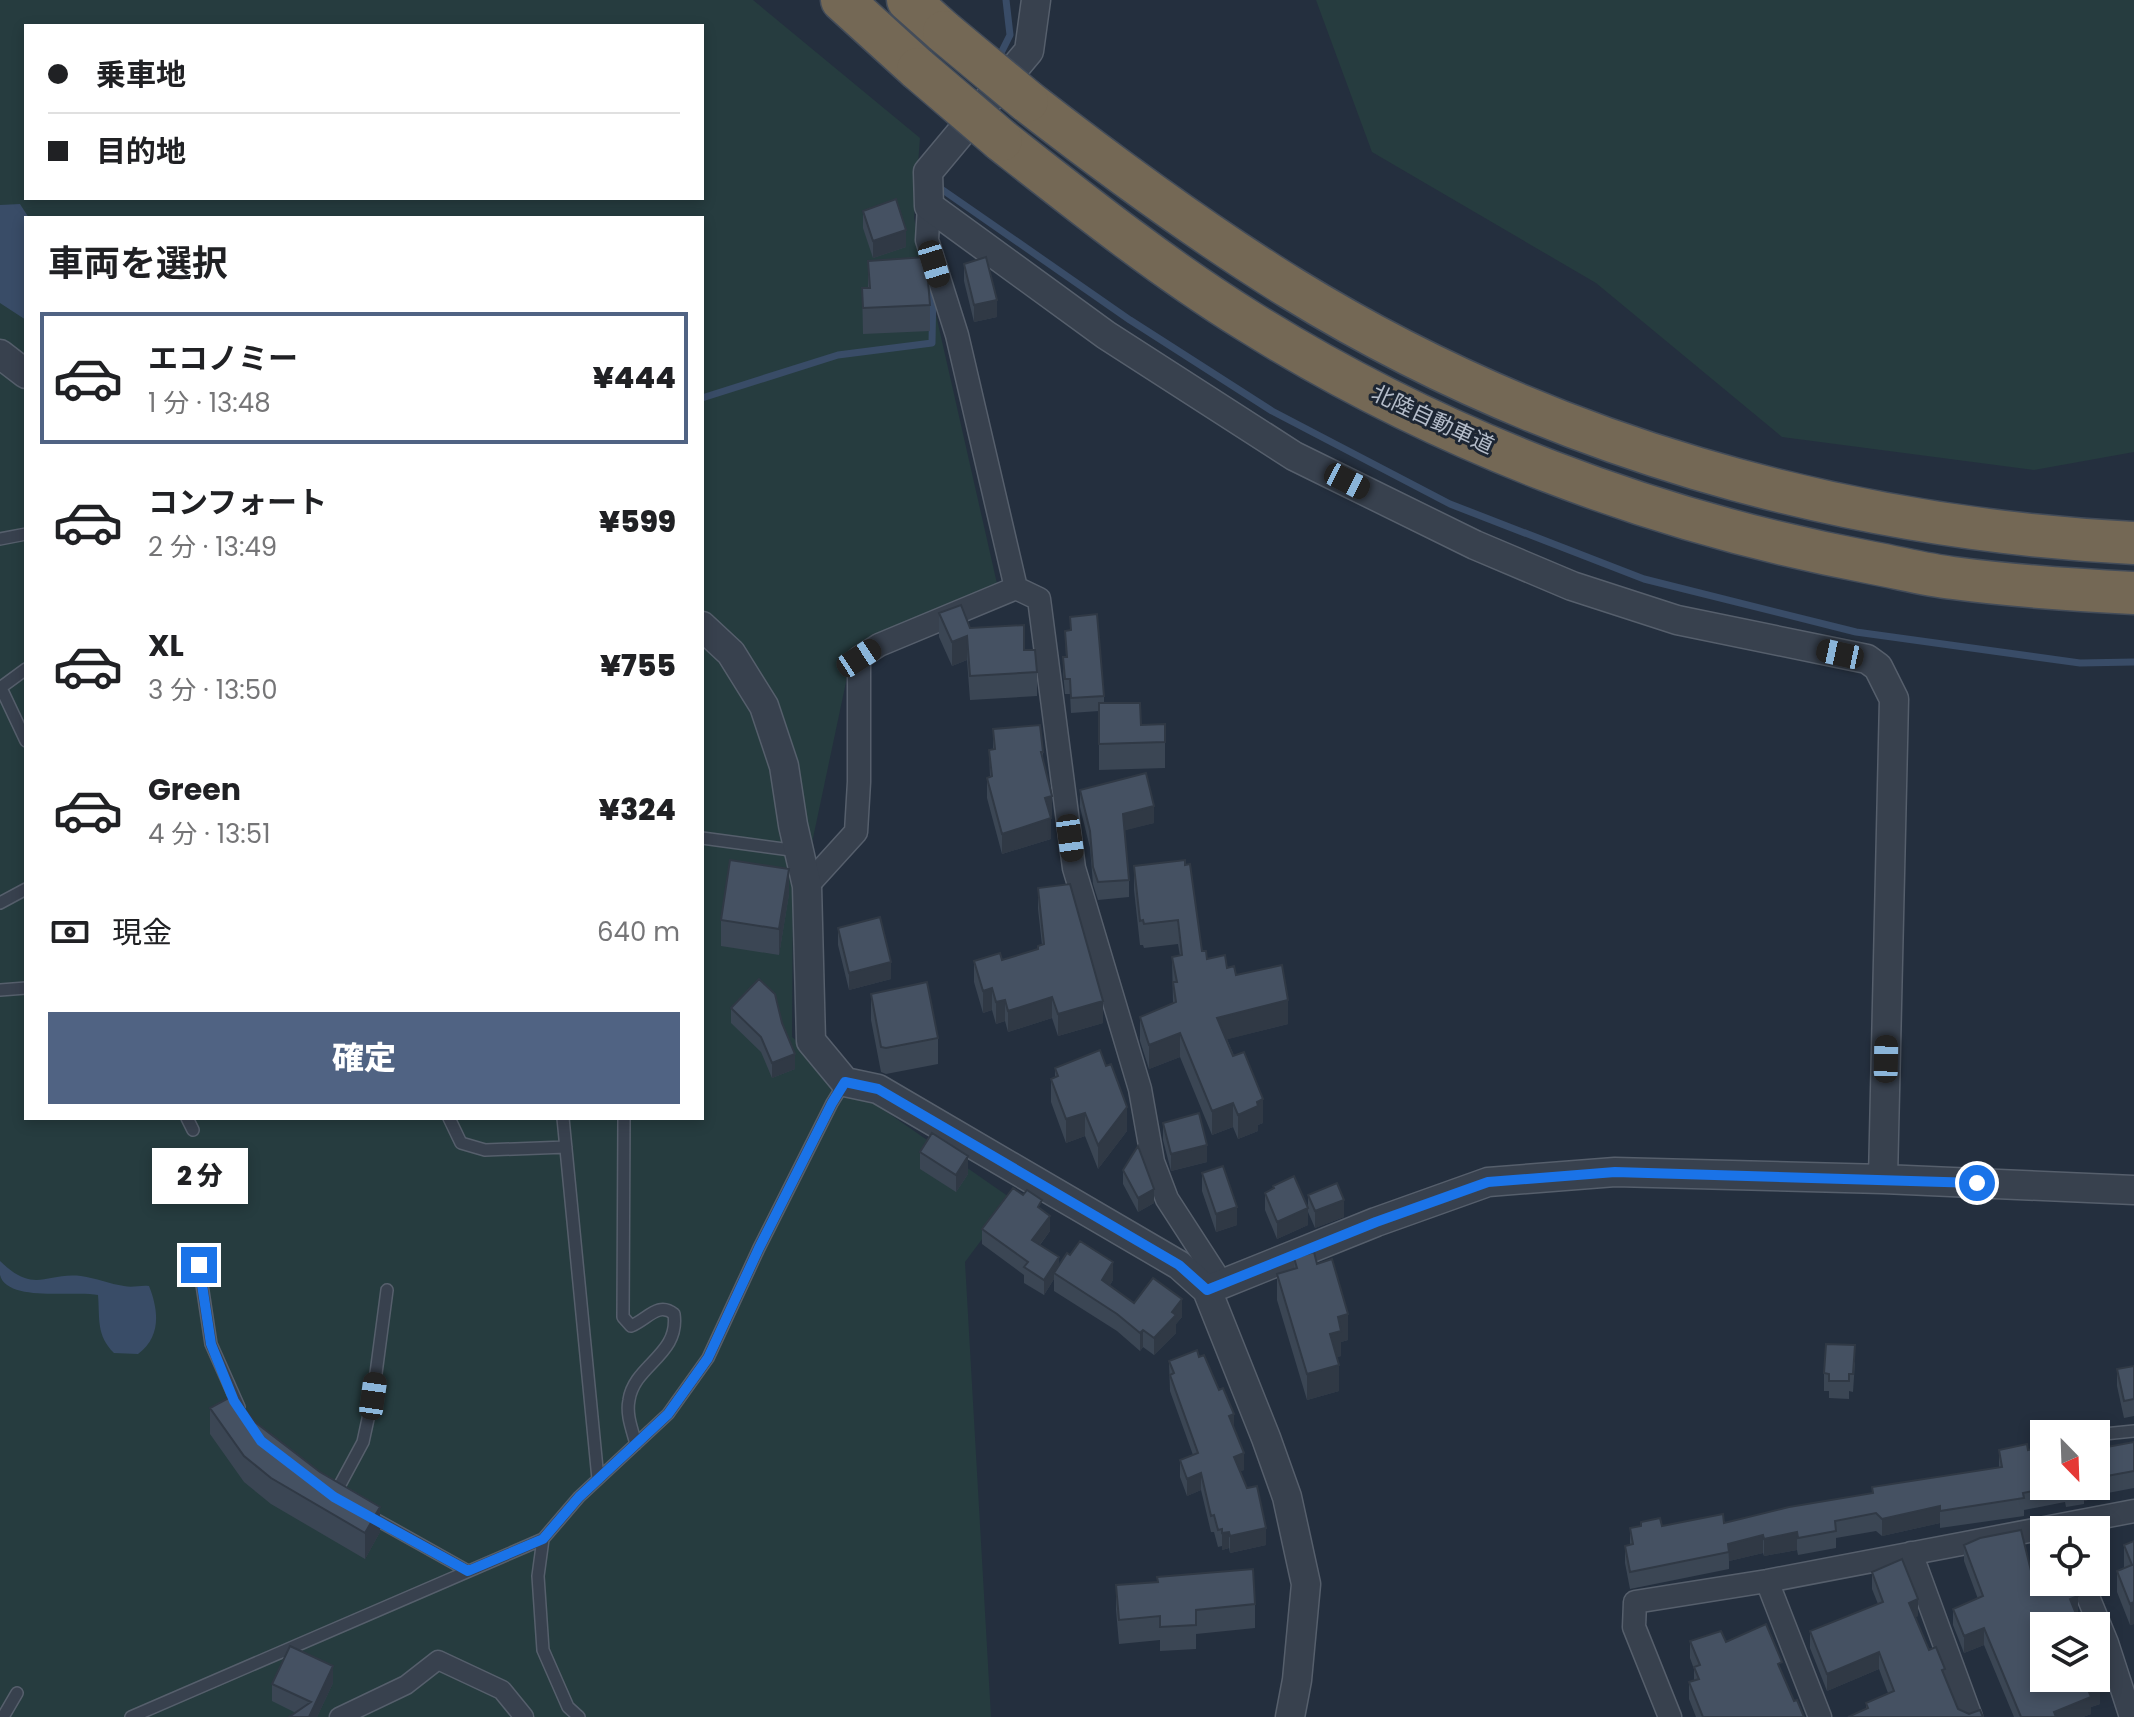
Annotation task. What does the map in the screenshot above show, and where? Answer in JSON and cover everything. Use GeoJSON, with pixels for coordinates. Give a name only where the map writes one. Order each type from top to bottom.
{"type":"FeatureCollection","features":[{"type":"Feature","properties":{"kind":"highway","name":"北陸自動車道"},"geometry":{"type":"LineString","coordinates":[[842,0],[1001,140],[1142,249],[1248,321],[1358,384],[1472,440],[1593,487],[1701,524],[1818,552],[1951,578],[2062,590],[2134,593]]}},
{"type":"Feature","properties":{"kind":"highway"},"geometry":{"type":"LineString","coordinates":[[908,0],[1027,101],[1200,230],[1292,289],[1390,344],[1493,395],[1606,439],[1724,477],[1840,506],[1954,526],[2067,540],[2134,543]]}},
{"type":"Feature","properties":{"kind":"street"},"geometry":{"type":"LineString","coordinates":[[1016,588],[957,335],[927,240],[928,172],[1029,51],[1036,0]]}},
{"type":"Feature","properties":{"kind":"street"},"geometry":{"type":"LineString","coordinates":[[929,206],[1106,335],[1294,456],[1475,545],[1572,586],[1677,620],[1867,659],[1878,667],[1894,699],[1883,1179]]}},
{"type":"Feature","properties":{"kind":"street"},"geometry":{"type":"LineString","coordinates":[[0,354],[24,372]]}},
{"type":"Feature","properties":{"kind":"street"},"geometry":{"type":"LineString","coordinates":[[807,886],[856,832],[859,658],[879,645],[1016,588],[1039,599],[1074,868],[1140,1089],[1153,1162],[1167,1199],[1215,1287],[1287,1497],[1306,1584],[1297,1680],[1290,1717]]}},
{"type":"Feature","properties":{"kind":"street"},"geometry":{"type":"LineString","coordinates":[[704,628],[731,653],[764,706],[784,766],[807,886],[811,1041],[845,1082],[878,1089],[1215,1287]]}},
{"type":"Feature","properties":{"kind":"street"},"geometry":{"type":"LineString","coordinates":[[1215,1287],[1376,1222],[1488,1182],[1615,1172],[2134,1190]]}},
{"type":"Feature","properties":{"kind":"street"},"geometry":{"type":"LineString","coordinates":[[2110,1517],[2134,1511]]}},
{"type":"Feature","properties":{"kind":"street"},"geometry":{"type":"LineString","coordinates":[[1670,1717],[1634,1627],[1635,1602],[2030,1533]]}},
{"type":"Feature","properties":{"kind":"street"},"geometry":{"type":"LineString","coordinates":[[1911,1553],[1971,1717]]}},
{"type":"Feature","properties":{"kind":"street"},"geometry":{"type":"LineString","coordinates":[[1767,1581],[1820,1717]]}},
{"type":"Feature","properties":{"kind":"street"},"geometry":{"type":"LineString","coordinates":[[2088,1596],[2131,1717]]}},
{"type":"Feature","properties":{"kind":"street"},"geometry":{"type":"LineString","coordinates":[[339,1717],[406,1685],[438,1660],[502,1690],[524,1717]]}},
{"type":"Feature","properties":{"kind":"lane"},"geometry":{"type":"LineString","coordinates":[[0,539],[24,534]]}},
{"type":"Feature","properties":{"kind":"lane"},"geometry":{"type":"LineString","coordinates":[[24,670],[0,688],[24,737]]}},
{"type":"Feature","properties":{"kind":"lane"},"geometry":{"type":"LineString","coordinates":[[704,838],[799,851]]}},
{"type":"Feature","properties":{"kind":"lane"},"geometry":{"type":"LineString","coordinates":[[0,903],[24,890]]}},
{"type":"Feature","properties":{"kind":"lane"},"geometry":{"type":"LineString","coordinates":[[0,990],[24,988]]}},
{"type":"Feature","properties":{"kind":"lane"},"geometry":{"type":"LineString","coordinates":[[131,1717],[543,1539],[579,1497],[668,1414],[708,1358],[759,1248],[845,1082]]}},
{"type":"Feature","properties":{"kind":"lane"},"geometry":{"type":"LineString","coordinates":[[188,1120],[193,1130]]}},
{"type":"Feature","properties":{"kind":"lane"},"geometry":{"type":"LineString","coordinates":[[450,1120],[461,1143],[485,1150],[566,1147]]}},
{"type":"Feature","properties":{"kind":"lane"},"geometry":{"type":"LineString","coordinates":[[563,1120],[598,1479]]}},
{"type":"Feature","properties":{"kind":"lane"},"geometry":{"type":"LineString","coordinates":[[624,1120],[623,1317],[631,1326],[658,1309],[667,1309],[674,1314],[676,1324],[674,1338],[632,1388],[628,1415],[636,1444]]}},
{"type":"Feature","properties":{"kind":"lane"},"geometry":{"type":"LineString","coordinates":[[199,1265],[211,1344],[234,1401],[243,1414]]}},
{"type":"Feature","properties":{"kind":"lane"},"geometry":{"type":"LineString","coordinates":[[334,1497],[363,1442],[373,1396],[387,1290]]}},
{"type":"Feature","properties":{"kind":"lane"},"geometry":{"type":"LineString","coordinates":[[2110,1433],[2134,1431]]}},
{"type":"Feature","properties":{"kind":"lane"},"geometry":{"type":"LineString","coordinates":[[322,1488],[346,1503]]}},
{"type":"Feature","properties":{"kind":"lane"},"geometry":{"type":"LineString","coordinates":[[358,1509],[468,1571]]}},
{"type":"Feature","properties":{"kind":"lane"},"geometry":{"type":"LineString","coordinates":[[543,1539],[538,1576],[543,1650],[568,1707],[579,1717]]}},
{"type":"Feature","properties":{"kind":"lane"},"geometry":{"type":"LineString","coordinates":[[3,1717],[17,1693]]}},
{"type":"Feature","properties":{"kind":"green space"},"geometry":{"type":"Polygon","coordinates":[[[0,0],[753,0],[920,138],[914,218],[998,588],[853,649],[809,857],[793,879],[792,1037],[845,1083],[1012,1199],[965,1262],[991,1717],[0,1717],[0,0]]]}},
{"type":"Feature","properties":{"kind":"green space"},"geometry":{"type":"Polygon","coordinates":[[[1316,0],[2134,0],[2134,452],[2034,470],[1782,437],[1596,283],[1372,152],[1316,0]]]}},
{"type":"Feature","properties":{"kind":"water"},"geometry":{"type":"Polygon","coordinates":[[[20,204],[28,216],[24,216],[24,319],[0,303],[0,205],[20,204]]]}},
{"type":"Feature","properties":{"kind":"water"},"geometry":{"type":"Polygon","coordinates":[[[0,1261],[22,1277],[32,1280],[81,1276],[127,1287],[149,1286],[156,1314],[151,1340],[138,1354],[114,1353],[102,1333],[98,1295],[44,1294],[15,1289],[5,1284],[0,1275],[0,1261]]]}},
{"type":"Feature","properties":{"kind":"building"},"geometry":{"type":"Polygon","coordinates":[[[896,199],[906,230],[873,241],[863,211],[896,199]]]}},
{"type":"Feature","properties":{"kind":"building"},"geometry":{"type":"Polygon","coordinates":[[[926,257],[930,305],[863,308],[862,288],[870,288],[868,261],[926,257]]]}},
{"type":"Feature","properties":{"kind":"building"},"geometry":{"type":"Polygon","coordinates":[[[986,257],[997,300],[974,305],[964,264],[986,257]]]}},
{"type":"Feature","properties":{"kind":"building"},"geometry":{"type":"Polygon","coordinates":[[[961,605],[970,628],[1024,625],[1024,650],[1035,650],[1037,672],[970,676],[967,636],[952,642],[939,613],[961,605]]]}},
{"type":"Feature","properties":{"kind":"building"},"geometry":{"type":"Polygon","coordinates":[[[1097,614],[1104,696],[1071,698],[1070,679],[1065,679],[1063,657],[1067,657],[1065,631],[1071,630],[1070,617],[1097,614]]]}},
{"type":"Feature","properties":{"kind":"building"},"geometry":{"type":"Polygon","coordinates":[[[1099,703],[1140,703],[1141,725],[1165,724],[1165,742],[1099,744],[1099,703]]]}},
{"type":"Feature","properties":{"kind":"building"},"geometry":{"type":"Polygon","coordinates":[[[1040,725],[1041,752],[1052,796],[1045,798],[1051,818],[1002,834],[987,778],[992,776],[989,750],[995,749],[993,729],[1040,725]]]}},
{"type":"Feature","properties":{"kind":"building"},"geometry":{"type":"Polygon","coordinates":[[[1146,773],[1154,806],[1123,814],[1129,880],[1098,882],[1080,790],[1146,773]]]}},
{"type":"Feature","properties":{"kind":"building"},"geometry":{"type":"Polygon","coordinates":[[[730,860],[789,869],[779,929],[721,920],[730,860]]]}},
{"type":"Feature","properties":{"kind":"building"},"geometry":{"type":"Polygon","coordinates":[[[1185,860],[1185,865],[1190,864],[1202,951],[1206,951],[1207,959],[1225,955],[1227,968],[1234,966],[1236,975],[1282,965],[1288,1000],[1217,1018],[1233,1056],[1244,1052],[1263,1099],[1257,1102],[1258,1106],[1238,1115],[1233,1103],[1212,1111],[1180,1033],[1149,1045],[1140,1017],[1176,1002],[1173,982],[1177,982],[1172,957],[1182,955],[1178,920],[1144,924],[1143,920],[1140,921],[1134,866],[1185,860]]]}},
{"type":"Feature","properties":{"kind":"building"},"geometry":{"type":"Polygon","coordinates":[[[1070,884],[1103,1001],[1058,1014],[1052,997],[1008,1011],[1005,1000],[996,1002],[992,988],[983,991],[974,961],[1000,953],[1002,960],[1038,949],[1044,944],[1038,888],[1070,884]]]}},
{"type":"Feature","properties":{"kind":"building"},"geometry":{"type":"Polygon","coordinates":[[[880,917],[891,962],[849,973],[838,928],[880,917]]]}},
{"type":"Feature","properties":{"kind":"building"},"geometry":{"type":"Polygon","coordinates":[[[759,979],[775,994],[782,1023],[795,1054],[772,1063],[761,1037],[731,1008],[759,979]]]}},
{"type":"Feature","properties":{"kind":"building"},"geometry":{"type":"Polygon","coordinates":[[[927,982],[938,1038],[881,1047],[871,994],[927,982]]]}},
{"type":"Feature","properties":{"kind":"building"},"geometry":{"type":"Polygon","coordinates":[[[1100,1050],[1106,1066],[1111,1064],[1127,1107],[1098,1145],[1085,1113],[1066,1119],[1051,1079],[1058,1076],[1055,1068],[1100,1050]]]}},
{"type":"Feature","properties":{"kind":"building"},"geometry":{"type":"Polygon","coordinates":[[[1199,1113],[1207,1145],[1171,1154],[1163,1123],[1199,1113]]]}},
{"type":"Feature","properties":{"kind":"building"},"geometry":{"type":"Polygon","coordinates":[[[932,1133],[968,1156],[956,1175],[920,1152],[932,1133]]]}},
{"type":"Feature","properties":{"kind":"building"},"geometry":{"type":"Polygon","coordinates":[[[1138,1146],[1154,1189],[1138,1198],[1123,1170],[1138,1146]]]}},
{"type":"Feature","properties":{"kind":"building"},"geometry":{"type":"Polygon","coordinates":[[[1223,1166],[1237,1207],[1216,1214],[1202,1173],[1223,1166]]]}},
{"type":"Feature","properties":{"kind":"building"},"geometry":{"type":"Polygon","coordinates":[[[1294,1176],[1308,1208],[1277,1222],[1265,1193],[1294,1176]]]}},
{"type":"Feature","properties":{"kind":"building"},"geometry":{"type":"Polygon","coordinates":[[[1337,1183],[1344,1200],[1315,1211],[1308,1195],[1337,1183]]]}},
{"type":"Feature","properties":{"kind":"building"},"geometry":{"type":"Polygon","coordinates":[[[1013,1188],[1023,1195],[1027,1190],[1042,1200],[1038,1207],[1050,1216],[1032,1240],[1059,1257],[1044,1280],[1024,1267],[1028,1262],[982,1229],[1013,1188]]]}},
{"type":"Feature","properties":{"kind":"building"},"geometry":{"type":"Polygon","coordinates":[[[1080,1241],[1113,1262],[1102,1280],[1134,1303],[1153,1278],[1182,1299],[1172,1312],[1176,1315],[1154,1338],[1143,1330],[1140,1333],[1117,1314],[1054,1273],[1067,1253],[1070,1255],[1080,1241]]]}},
{"type":"Feature","properties":{"kind":"building"},"geometry":{"type":"Polygon","coordinates":[[[1314,1252],[1317,1264],[1332,1259],[1348,1314],[1338,1317],[1341,1331],[1330,1334],[1339,1365],[1307,1374],[1277,1274],[1297,1268],[1294,1258],[1314,1252]]]}},
{"type":"Feature","properties":{"kind":"building"},"geometry":{"type":"Polygon","coordinates":[[[1826,1344],[1855,1345],[1853,1374],[1849,1374],[1849,1381],[1829,1381],[1829,1374],[1824,1373],[1826,1344]]]}},
{"type":"Feature","properties":{"kind":"building"},"geometry":{"type":"Polygon","coordinates":[[[1197,1350],[1199,1357],[1204,1355],[1219,1390],[1223,1388],[1234,1414],[1229,1416],[1244,1453],[1234,1457],[1247,1488],[1257,1486],[1266,1528],[1230,1536],[1229,1532],[1222,1533],[1222,1529],[1218,1530],[1214,1515],[1211,1516],[1201,1473],[1187,1479],[1180,1460],[1198,1453],[1170,1375],[1174,1373],[1169,1361],[1197,1350]]]}},
{"type":"Feature","properties":{"kind":"building"},"geometry":{"type":"Polygon","coordinates":[[[2134,1366],[2134,1399],[2124,1401],[2117,1369],[2134,1366]]]}},
{"type":"Feature","properties":{"kind":"building"},"geometry":{"type":"Polygon","coordinates":[[[234,1395],[255,1422],[320,1472],[380,1507],[365,1533],[271,1478],[244,1456],[210,1408],[234,1395]]]}},
{"type":"Feature","properties":{"kind":"building"},"geometry":{"type":"Polygon","coordinates":[[[2134,1442],[2134,1471],[2110,1475],[2110,1446],[2134,1442]]]}},
{"type":"Feature","properties":{"kind":"building"},"geometry":{"type":"Polygon","coordinates":[[[2027,1444],[2030,1450],[2030,1492],[2023,1493],[2024,1498],[1940,1511],[1940,1506],[1882,1519],[1876,1513],[1835,1521],[1836,1531],[1798,1538],[1797,1532],[1764,1539],[1763,1535],[1728,1544],[1729,1552],[1630,1572],[1625,1546],[1633,1544],[1630,1528],[1641,1526],[1641,1522],[1660,1518],[1662,1526],[1723,1514],[1724,1523],[1789,1507],[1873,1493],[1872,1487],[2002,1467],[1999,1450],[2027,1444]]]}},
{"type":"Feature","properties":{"kind":"building"},"geometry":{"type":"Polygon","coordinates":[[[2021,1530],[2030,1567],[2030,1596],[2078,1596],[2070,1599],[2075,1612],[2030,1612],[2030,1692],[2089,1692],[2091,1697],[2054,1712],[2056,1717],[2021,1717],[1984,1628],[1964,1636],[1953,1609],[1983,1596],[1964,1545],[1980,1538],[2021,1530]]]}},
{"type":"Feature","properties":{"kind":"building"},"geometry":{"type":"Polygon","coordinates":[[[2134,1541],[2134,1602],[2130,1604],[2117,1571],[2132,1565],[2124,1545],[2134,1541]]]}},
{"type":"Feature","properties":{"kind":"building"},"geometry":{"type":"Polygon","coordinates":[[[1902,1559],[1918,1599],[1909,1603],[1929,1650],[1936,1647],[1958,1709],[1969,1714],[1980,1710],[1983,1717],[1848,1717],[1868,1708],[1866,1703],[1894,1691],[1879,1652],[1827,1674],[1810,1631],[1883,1602],[1872,1572],[1902,1559]]]}},
{"type":"Feature","properties":{"kind":"building"},"geometry":{"type":"Polygon","coordinates":[[[1253,1569],[1255,1604],[1196,1610],[1196,1625],[1160,1627],[1160,1616],[1119,1620],[1116,1585],[1158,1582],[1157,1577],[1253,1569]]]}},
{"type":"Feature","properties":{"kind":"building"},"geometry":{"type":"Polygon","coordinates":[[[1766,1624],[1782,1662],[1778,1664],[1804,1717],[1703,1717],[1689,1682],[1699,1679],[1694,1667],[1700,1665],[1690,1641],[1721,1631],[1726,1642],[1766,1624]]]}},
{"type":"Feature","properties":{"kind":"building"},"geometry":{"type":"Polygon","coordinates":[[[290,1646],[333,1666],[309,1717],[289,1717],[311,1702],[272,1684],[290,1646]]]}},
{"type":"Feature","properties":{"kind":"waterway"},"geometry":{"type":"LineString","coordinates":[[997,61],[1010,35],[1006,0]]}},
{"type":"Feature","properties":{"kind":"waterway"},"geometry":{"type":"LineString","coordinates":[[937,186],[1130,320],[1272,411],[1450,504],[1644,579],[1856,632],[2080,663],[2134,662]]}},
{"type":"Feature","properties":{"kind":"waterway"},"geometry":{"type":"LineString","coordinates":[[704,397],[838,355],[932,343],[933,287]]}},
{"type":"Feature","properties":{"kind":"route"},"geometry":{"type":"LineString","coordinates":[[199,1265],[211,1344],[234,1401],[261,1441],[334,1497],[468,1571],[543,1539],[579,1497],[668,1414],[708,1358],[759,1248],[845,1082],[878,1089],[957,1133],[1179,1265],[1207,1290],[1376,1222],[1488,1182],[1615,1172],[1977,1183]]}}]}
